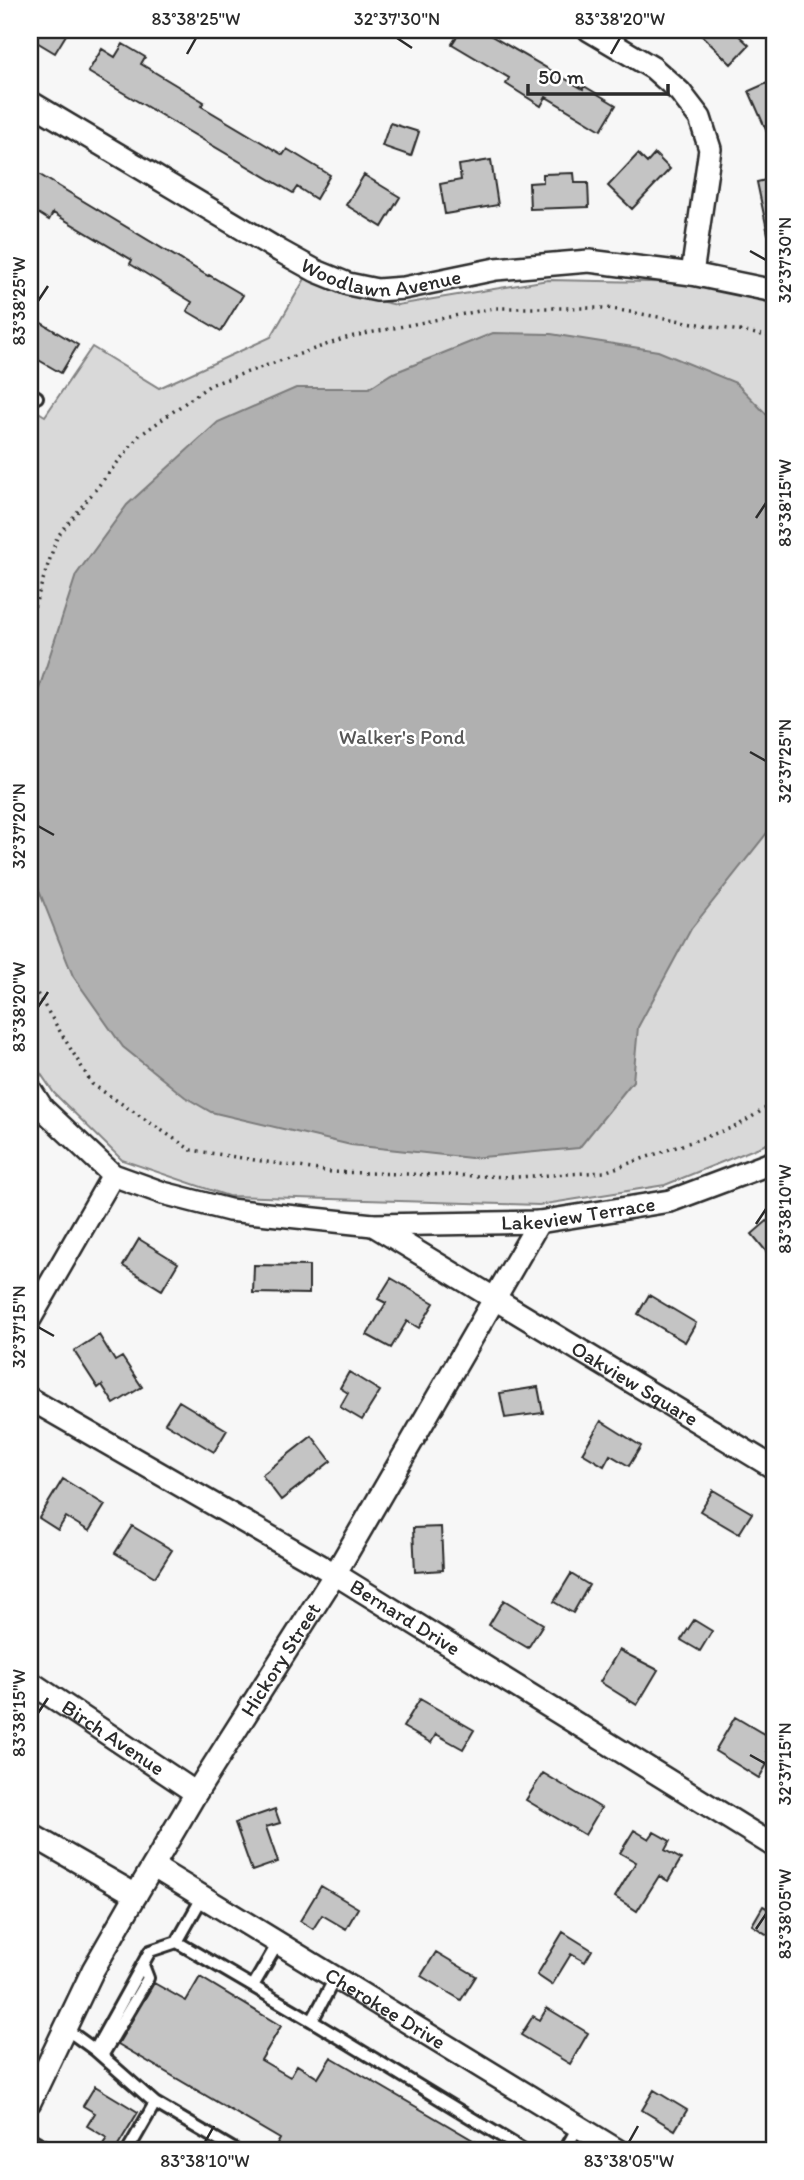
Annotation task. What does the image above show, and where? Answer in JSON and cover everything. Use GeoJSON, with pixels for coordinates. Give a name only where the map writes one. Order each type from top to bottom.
{"type":"FeatureCollection","features":[{"type":"Feature","properties":{"kind":"street"},"geometry":{"type":"LineString","coordinates":[[589,30],[653,68],[680,92],[700,118],[710,149],[691,274]]}},
{"type":"Feature","properties":{"kind":"street","name":"Woodlawn Avenue"},"geometry":{"type":"LineString","coordinates":[[30,102],[280,251],[316,271],[348,284],[377,290],[404,288],[496,269],[589,261],[691,274],[774,291]]}},
{"type":"Feature","properties":{"kind":"street","name":"Lakeview Terrace"},"geometry":{"type":"LineString","coordinates":[[30,1089],[43,1110],[113,1175],[163,1193],[229,1210],[373,1225],[539,1222],[670,1201],[774,1162]]}},
{"type":"Feature","properties":{"kind":"street"},"geometry":{"type":"LineString","coordinates":[[30,1319],[113,1175]]}},
{"type":"Feature","properties":{"kind":"street","name":"Hickory Street"},"geometry":{"type":"LineString","coordinates":[[30,2102],[93,1970],[136,1895],[196,1793],[335,1574],[539,1222]]}},
{"type":"Feature","properties":{"kind":"street","name":"Lakeview Terrace"},"geometry":{"type":"LineString","coordinates":[[373,1225],[494,1299]]}},
{"type":"Feature","properties":{"kind":"street","name":"Oakview Square"},"geometry":{"type":"LineString","coordinates":[[494,1299],[774,1468]]}},
{"type":"Feature","properties":{"kind":"street","name":"Bernard Drive"},"geometry":{"type":"LineString","coordinates":[[30,1399],[335,1574],[774,1846]]}},
{"type":"Feature","properties":{"kind":"street","name":"Birch Avenue"},"geometry":{"type":"LineString","coordinates":[[30,1682],[196,1793]]}},
{"type":"Feature","properties":{"kind":"street"},"geometry":{"type":"LineString","coordinates":[[30,1834],[136,1895]]}},
{"type":"Feature","properties":{"kind":"street","name":"Cherokee Drive"},"geometry":{"type":"LineString","coordinates":[[154,1867],[617,2150]]}},
{"type":"Feature","properties":{"kind":"lane"},"geometry":{"type":"LineString","coordinates":[[99,2053],[148,1978],[143,1965],[150,1951],[177,1942],[203,1896]]}},
{"type":"Feature","properties":{"kind":"lane"},"geometry":{"type":"LineString","coordinates":[[177,1942],[524,2150]]}},
{"type":"Feature","properties":{"kind":"lane"},"geometry":{"type":"LineString","coordinates":[[253,1986],[278,1943]]}},
{"type":"Feature","properties":{"kind":"lane"},"geometry":{"type":"LineString","coordinates":[[312,2021],[335,1978]]}},
{"type":"Feature","properties":{"kind":"lane"},"geometry":{"type":"LineString","coordinates":[[66,2029],[99,2053],[155,2103],[234,2150]]}},
{"type":"Feature","properties":{"kind":"lane"},"geometry":{"type":"LineString","coordinates":[[128,2150],[155,2103]]}},
{"type":"Feature","properties":{"kind":"lane"},"geometry":{"type":"LineString","coordinates":[[565,2150],[578,2127]]}},
{"type":"Feature","properties":{"kind":"lane"},"geometry":{"type":"LineString","coordinates":[[30,2138],[51,2150]]}},
{"type":"Feature","properties":{"kind":"path"},"geometry":{"type":"LineString","coordinates":[[30,620],[57,537],[139,436],[210,386],[349,337],[494,309],[607,308],[774,337]]}},
{"type":"Feature","properties":{"kind":"path"},"geometry":{"type":"LineString","coordinates":[[30,982],[92,1084],[191,1150],[331,1172],[516,1177],[604,1172],[737,1126],[774,1103]]}},
{"type":"Feature","properties":{"kind":"green space","name":"Walker's Pond"},"geometry":{"type":"Polygon","coordinates":[[[306,277],[352,295],[397,305],[548,280],[700,283],[774,299],[774,1141],[665,1185],[539,1205],[228,1196],[122,1160],[54,1093],[30,1058],[30,407],[45,416],[92,347],[159,388],[271,337],[306,277]]]}},
{"type":"Feature","properties":{"kind":"shaded area","name":"Walker's Pond"},"geometry":{"type":"Polygon","coordinates":[[[493,333],[551,334],[658,351],[736,383],[774,422],[774,824],[691,929],[638,1027],[633,1081],[579,1148],[471,1158],[351,1145],[211,1112],[185,1097],[123,1047],[73,976],[38,888],[30,816],[30,776],[37,695],[76,575],[127,505],[218,422],[296,388],[369,388],[391,374],[493,333]]]}},
{"type":"Feature","properties":{"kind":"building"},"geometry":{"type":"Polygon","coordinates":[[[30,30],[69,30],[55,53],[30,38],[30,30]]]}},
{"type":"Feature","properties":{"kind":"building"},"geometry":{"type":"Polygon","coordinates":[[[461,30],[481,30],[616,105],[601,130],[546,97],[541,106],[506,84],[509,78],[452,44],[461,30]]]}},
{"type":"Feature","properties":{"kind":"building"},"geometry":{"type":"Polygon","coordinates":[[[696,30],[733,30],[749,45],[731,64],[696,30]]]}},
{"type":"Feature","properties":{"kind":"building"},"geometry":{"type":"Polygon","coordinates":[[[123,44],[145,57],[141,64],[204,102],[201,106],[283,155],[287,149],[330,175],[316,199],[297,187],[293,193],[88,72],[102,49],[115,57],[123,44]]]}},
{"type":"Feature","properties":{"kind":"building"},"geometry":{"type":"Polygon","coordinates":[[[774,80],[774,148],[749,91],[774,80]]]}},
{"type":"Feature","properties":{"kind":"building"},"geometry":{"type":"Polygon","coordinates":[[[390,123],[419,132],[411,156],[382,146],[390,123]]]}},
{"type":"Feature","properties":{"kind":"building"},"geometry":{"type":"Polygon","coordinates":[[[638,154],[647,163],[655,154],[670,169],[632,209],[608,186],[638,154]]]}},
{"type":"Feature","properties":{"kind":"building"},"geometry":{"type":"Polygon","coordinates":[[[491,160],[498,205],[445,214],[440,184],[461,180],[459,165],[491,160]]]}},
{"type":"Feature","properties":{"kind":"building"},"geometry":{"type":"Polygon","coordinates":[[[30,169],[243,295],[221,331],[187,311],[192,302],[130,264],[132,260],[53,213],[49,220],[30,208],[30,169]]]}},
{"type":"Feature","properties":{"kind":"building"},"geometry":{"type":"Polygon","coordinates":[[[574,173],[575,183],[588,183],[589,207],[530,209],[529,183],[543,182],[543,174],[574,173]]]}},
{"type":"Feature","properties":{"kind":"building"},"geometry":{"type":"Polygon","coordinates":[[[364,175],[400,197],[382,227],[346,205],[364,175]]]}},
{"type":"Feature","properties":{"kind":"building"},"geometry":{"type":"Polygon","coordinates":[[[774,178],[774,233],[768,234],[757,182],[774,178]]]}},
{"type":"Feature","properties":{"kind":"building"},"geometry":{"type":"Polygon","coordinates":[[[30,316],[78,345],[61,373],[30,355],[30,316]]]}},
{"type":"Feature","properties":{"kind":"building"},"geometry":{"type":"Polygon","coordinates":[[[774,1215],[774,1261],[752,1234],[774,1215]]]}},
{"type":"Feature","properties":{"kind":"building"},"geometry":{"type":"Polygon","coordinates":[[[139,1239],[178,1263],[162,1290],[123,1266],[139,1239]]]}},
{"type":"Feature","properties":{"kind":"building"},"geometry":{"type":"Polygon","coordinates":[[[254,1265],[309,1266],[309,1294],[253,1293],[254,1265]]]}},
{"type":"Feature","properties":{"kind":"building"},"geometry":{"type":"Polygon","coordinates":[[[391,1278],[434,1303],[419,1328],[407,1321],[391,1348],[367,1335],[386,1303],[378,1299],[391,1278]]]}},
{"type":"Feature","properties":{"kind":"building"},"geometry":{"type":"Polygon","coordinates":[[[649,1295],[696,1323],[685,1342],[638,1314],[649,1295]]]}},
{"type":"Feature","properties":{"kind":"building"},"geometry":{"type":"Polygon","coordinates":[[[99,1335],[115,1361],[122,1357],[142,1387],[114,1404],[102,1385],[98,1388],[74,1351],[99,1335]]]}},
{"type":"Feature","properties":{"kind":"building"},"geometry":{"type":"Polygon","coordinates":[[[349,1372],[380,1391],[362,1420],[340,1407],[348,1393],[340,1388],[349,1372]]]}},
{"type":"Feature","properties":{"kind":"building"},"geometry":{"type":"Polygon","coordinates":[[[538,1387],[543,1413],[505,1418],[500,1393],[538,1387]]]}},
{"type":"Feature","properties":{"kind":"building"},"geometry":{"type":"Polygon","coordinates":[[[179,1401],[227,1430],[214,1452],[165,1423],[179,1401]]]}},
{"type":"Feature","properties":{"kind":"building"},"geometry":{"type":"Polygon","coordinates":[[[601,1421],[641,1446],[629,1466],[610,1455],[604,1466],[582,1453],[601,1421]]]}},
{"type":"Feature","properties":{"kind":"building"},"geometry":{"type":"Polygon","coordinates":[[[312,1436],[331,1461],[281,1500],[262,1475],[312,1436]]]}},
{"type":"Feature","properties":{"kind":"building"},"geometry":{"type":"Polygon","coordinates":[[[63,1479],[105,1505],[89,1531],[66,1517],[58,1530],[39,1518],[63,1479]]]}},
{"type":"Feature","properties":{"kind":"building"},"geometry":{"type":"Polygon","coordinates":[[[713,1490],[752,1513],[739,1534],[700,1511],[713,1490]]]}},
{"type":"Feature","properties":{"kind":"building"},"geometry":{"type":"Polygon","coordinates":[[[132,1526],[172,1550],[155,1577],[115,1553],[132,1526]]]}},
{"type":"Feature","properties":{"kind":"building"},"geometry":{"type":"Polygon","coordinates":[[[441,1527],[443,1570],[415,1572],[413,1528],[441,1527]]]}},
{"type":"Feature","properties":{"kind":"building"},"geometry":{"type":"Polygon","coordinates":[[[571,1574],[589,1585],[573,1613],[554,1602],[571,1574]]]}},
{"type":"Feature","properties":{"kind":"building"},"geometry":{"type":"Polygon","coordinates":[[[504,1600],[543,1624],[528,1648],[489,1625],[504,1600]]]}},
{"type":"Feature","properties":{"kind":"building"},"geometry":{"type":"Polygon","coordinates":[[[694,1620],[712,1631],[700,1651],[681,1640],[694,1620]]]}},
{"type":"Feature","properties":{"kind":"building"},"geometry":{"type":"Polygon","coordinates":[[[619,1650],[658,1670],[637,1705],[600,1682],[619,1650]]]}},
{"type":"Feature","properties":{"kind":"building"},"geometry":{"type":"Polygon","coordinates":[[[420,1699],[474,1730],[463,1749],[436,1734],[431,1743],[403,1727],[420,1699]]]}},
{"type":"Feature","properties":{"kind":"building"},"geometry":{"type":"Polygon","coordinates":[[[735,1717],[774,1740],[767,1751],[773,1754],[759,1778],[715,1751],[735,1717]]]}},
{"type":"Feature","properties":{"kind":"building"},"geometry":{"type":"Polygon","coordinates":[[[543,1773],[601,1808],[585,1835],[526,1800],[543,1773]]]}},
{"type":"Feature","properties":{"kind":"building"},"geometry":{"type":"Polygon","coordinates":[[[275,1809],[280,1823],[266,1827],[278,1862],[252,1871],[235,1823],[275,1809]]]}},
{"type":"Feature","properties":{"kind":"building"},"geometry":{"type":"Polygon","coordinates":[[[634,1830],[649,1839],[654,1832],[670,1841],[665,1850],[681,1859],[668,1881],[659,1876],[637,1911],[615,1897],[636,1862],[620,1853],[634,1830]]]}},
{"type":"Feature","properties":{"kind":"building"},"geometry":{"type":"Polygon","coordinates":[[[321,1886],[358,1908],[346,1929],[322,1915],[313,1929],[300,1921],[321,1886]]]}},
{"type":"Feature","properties":{"kind":"building"},"geometry":{"type":"Polygon","coordinates":[[[763,1906],[774,1912],[774,1939],[752,1925],[763,1906]]]}},
{"type":"Feature","properties":{"kind":"building"},"geometry":{"type":"Polygon","coordinates":[[[563,1932],[592,1950],[585,1962],[571,1954],[552,1985],[537,1975],[563,1932]]]}},
{"type":"Feature","properties":{"kind":"building"},"geometry":{"type":"Polygon","coordinates":[[[436,1952],[476,1976],[461,2000],[421,1976],[436,1952]]]}},
{"type":"Feature","properties":{"kind":"building"},"geometry":{"type":"Polygon","coordinates":[[[200,1977],[281,2026],[261,2060],[290,2077],[297,2065],[318,2078],[331,2057],[490,2150],[274,2150],[280,2139],[118,2044],[154,1983],[186,2001],[200,1977]]]}},
{"type":"Feature","properties":{"kind":"building"},"geometry":{"type":"Polygon","coordinates":[[[547,2008],[588,2033],[570,2064],[521,2035],[533,2016],[540,2020],[547,2008]]]}},
{"type":"Feature","properties":{"kind":"building"},"geometry":{"type":"Polygon","coordinates":[[[95,2086],[138,2112],[115,2150],[99,2150],[107,2138],[87,2126],[95,2113],[83,2106],[95,2086]]]}},
{"type":"Feature","properties":{"kind":"building"},"geometry":{"type":"Polygon","coordinates":[[[654,2090],[687,2110],[675,2130],[642,2110],[654,2090]]]}}]}
